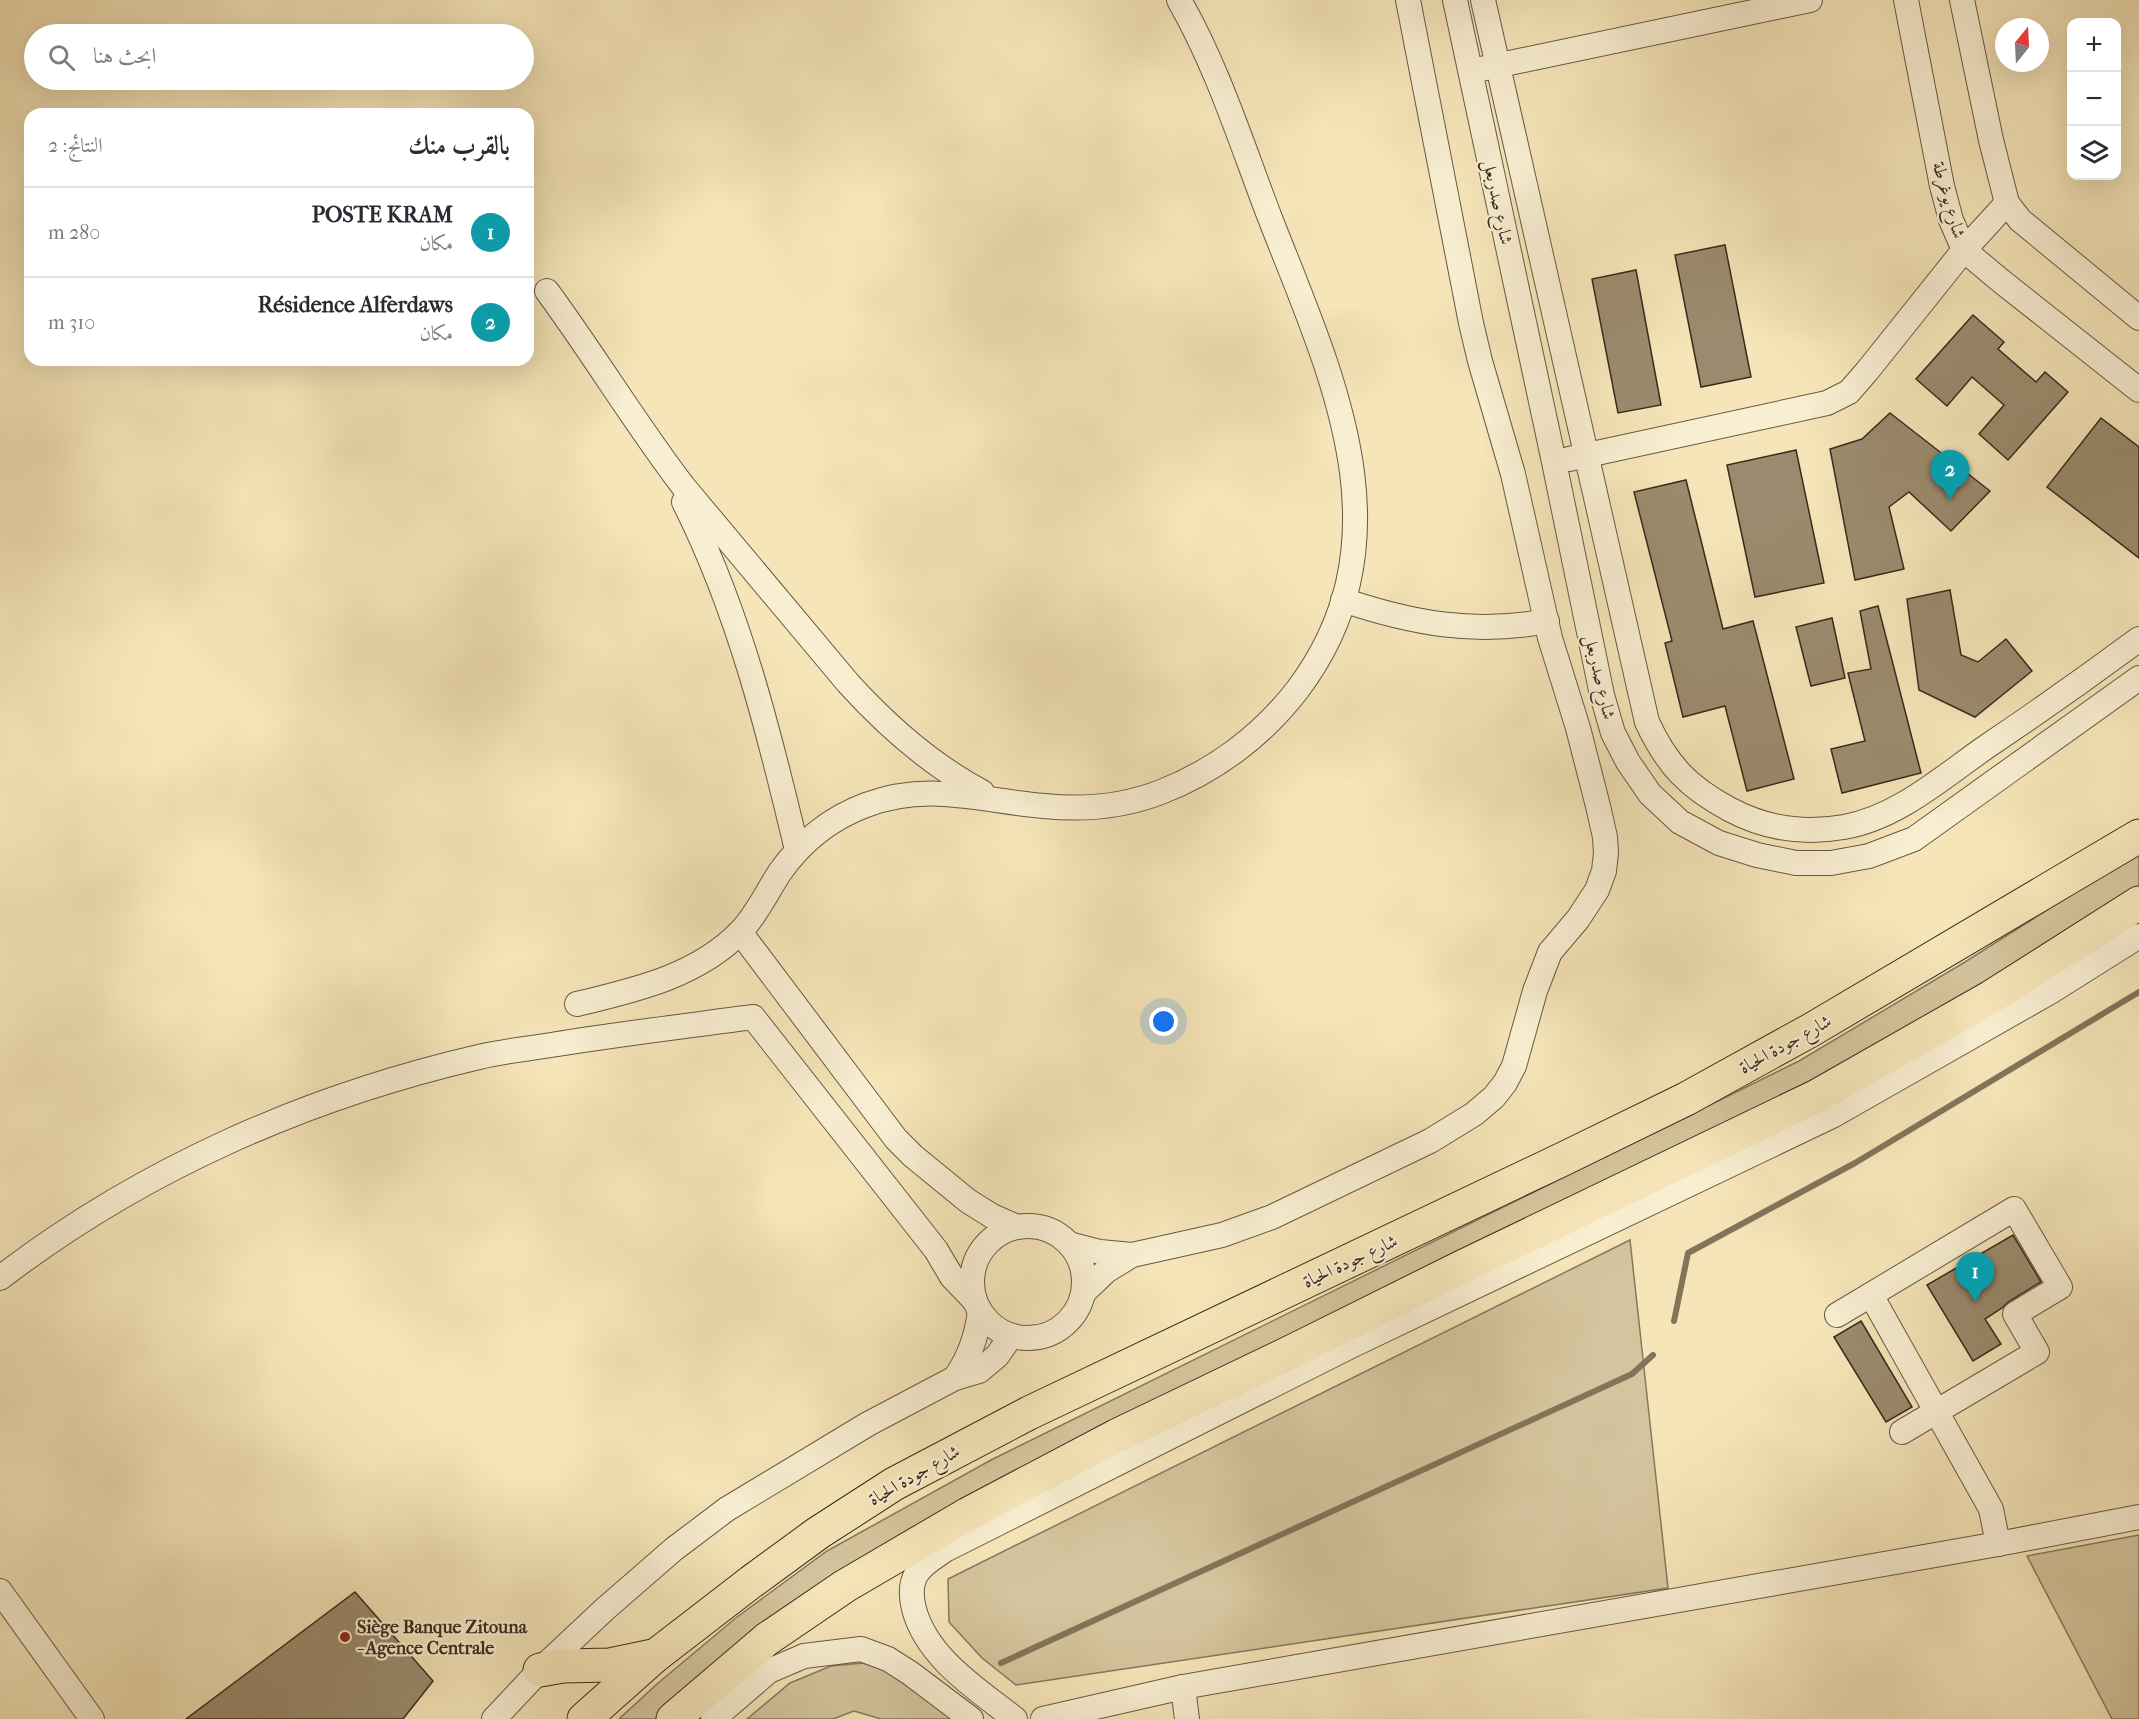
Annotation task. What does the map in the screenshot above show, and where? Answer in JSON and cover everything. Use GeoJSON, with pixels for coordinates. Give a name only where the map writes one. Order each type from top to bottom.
{"type":"FeatureCollection","features":[{"type":"Feature","properties":{"kind":"highway","name":"شارع جودة الحياة"},"geometry":{"type":"LineString","coordinates":[[584,1719],[655,1656],[799,1547],[894,1484],[1029,1413],[1561,1160],[1686,1098],[1811,1030],[2139,836]]}},
{"type":"Feature","properties":{"kind":"highway"},"geometry":{"type":"LineString","coordinates":[[673,1719],[767,1639],[845,1586],[968,1514],[1116,1436],[1817,1096],[1991,997],[2139,903]]}},
{"type":"Feature","properties":{"kind":"highway"},"geometry":{"type":"LineString","coordinates":[[540,1670],[563,1666],[610,1665],[655,1656]]}},
{"type":"Feature","properties":{"kind":"street"},"geometry":{"type":"LineString","coordinates":[[578,1004],[646,986],[673,976],[711,956],[740,932],[753,916],[779,873],[797,850],[817,832],[841,816],[889,797],[918,793],[948,792],[1070,808],[1100,806],[1159,793],[1214,766],[1240,749],[1285,707],[1318,660],[1331,634],[1351,567],[1355,534],[1354,488],[1350,452],[1341,411],[1324,359],[1219,86],[1190,19],[1179,0]]}},
{"type":"Feature","properties":{"kind":"street"},"geometry":{"type":"LineString","coordinates":[[1069,1244],[1100,1252],[1132,1255],[1222,1235],[1272,1217],[1453,1128],[1480,1108],[1505,1083],[1514,1066],[1542,970],[1550,952],[1578,919],[1598,890],[1604,871],[1605,837],[1599,806],[1547,621],[1514,474],[1471,323],[1408,0]]}},
{"type":"Feature","properties":{"kind":"street","name":"شارع صدربعل"},"geometry":{"type":"LineString","coordinates":[[1455,0],[1602,695],[1612,733],[1650,794],[1680,822],[1719,843],[1757,855],[1796,863],[1831,864],[1869,856],[1914,839],[2139,678]]}},
{"type":"Feature","properties":{"kind":"street","name":"شارع صدربعل"},"geometry":{"type":"LineString","coordinates":[[1483,0],[1647,722],[1658,744],[1677,771],[1703,795],[1743,817],[1774,827],[1806,831],[1846,827],[1886,814],[1927,789],[2139,639]]}},
{"type":"Feature","properties":{"kind":"street"},"geometry":{"type":"LineString","coordinates":[[1471,71],[1810,0]]}},
{"type":"Feature","properties":{"kind":"street","name":"شارع يوغرطة"},"geometry":{"type":"LineString","coordinates":[[1906,0],[1942,186],[1951,220],[1964,250],[2139,390]]}},
{"type":"Feature","properties":{"kind":"street"},"geometry":{"type":"LineString","coordinates":[[1962,0],[1991,140],[2007,203],[2020,220],[2139,318]]}},
{"type":"Feature","properties":{"kind":"street"},"geometry":{"type":"LineString","coordinates":[[1554,462],[1827,403],[1849,392],[1964,250],[2007,203]]}},
{"type":"Feature","properties":{"kind":"street"},"geometry":{"type":"LineString","coordinates":[[547,291],[595,356],[661,457],[743,560],[873,711],[947,772],[995,799]]}},
{"type":"Feature","properties":{"kind":"street"},"geometry":{"type":"LineString","coordinates":[[661,457],[686,506],[716,575],[755,686],[797,850]]}},
{"type":"Feature","properties":{"kind":"street"},"geometry":{"type":"LineString","coordinates":[[716,575],[743,560]]}},
{"type":"Feature","properties":{"kind":"street"},"geometry":{"type":"LineString","coordinates":[[1343,600],[1401,618],[1458,627],[1507,628],[1547,621]]}},
{"type":"Feature","properties":{"kind":"street"},"geometry":{"type":"LineString","coordinates":[[740,932],[896,1139],[968,1201],[992,1216],[1017,1227]]}},
{"type":"Feature","properties":{"kind":"street"},"geometry":{"type":"LineString","coordinates":[[1015,1719],[962,1677],[929,1642],[916,1616],[910,1595],[916,1575],[926,1563],[956,1545],[1351,1346],[1832,1116],[2050,992],[2139,936]]}},
{"type":"Feature","properties":{"kind":"street"},"geometry":{"type":"LineString","coordinates":[[0,1278],[27,1257],[106,1206],[177,1166],[258,1128],[354,1091],[480,1056],[753,1017],[936,1250],[952,1277],[977,1305],[987,1321],[996,1328],[1011,1336],[1034,1338],[1055,1331],[1067,1323],[1076,1311],[1084,1292],[1106,1271],[1132,1255]]}},
{"type":"Feature","properties":{"kind":"street"},"geometry":{"type":"LineString","coordinates":[[968,1201],[983,1249]]}},
{"type":"Feature","properties":{"kind":"street"},"geometry":{"type":"LineString","coordinates":[[1837,1315],[2014,1209],[2060,1287],[2015,1314],[2037,1352],[1902,1432]]}},
{"type":"Feature","properties":{"kind":"street"},"geometry":{"type":"LineString","coordinates":[[955,1378],[970,1353],[978,1325],[972,1276],[983,1249],[1000,1234],[1017,1227],[1036,1227],[1054,1233],[1076,1252],[1083,1271],[1084,1292]]}},
{"type":"Feature","properties":{"kind":"street"},"geometry":{"type":"LineString","coordinates":[[936,1250],[958,1254],[983,1249]]}},
{"type":"Feature","properties":{"kind":"street"},"geometry":{"type":"LineString","coordinates":[[1871,1295],[1991,1509],[1998,1544]]}},
{"type":"Feature","properties":{"kind":"street"},"geometry":{"type":"LineString","coordinates":[[494,1719],[540,1670],[674,1548],[727,1509],[868,1424],[955,1378],[973,1373],[989,1364],[1011,1336]]}},
{"type":"Feature","properties":{"kind":"street"},"geometry":{"type":"LineString","coordinates":[[1043,1719],[1183,1687],[1998,1544],[2139,1517]]}},
{"type":"Feature","properties":{"kind":"street"},"geometry":{"type":"LineString","coordinates":[[0,1591],[92,1719]]}},
{"type":"Feature","properties":{"kind":"street"},"geometry":{"type":"LineString","coordinates":[[713,1719],[769,1671],[804,1656],[861,1649],[888,1659],[971,1719]]}},
{"type":"Feature","properties":{"kind":"street"},"geometry":{"type":"LineString","coordinates":[[1183,1687],[1187,1719]]}},
{"type":"Feature","properties":{"kind":"shaded area"},"geometry":{"type":"Polygon","coordinates":[[[2139,852],[2139,887],[1815,1086],[1006,1490],[664,1719],[619,1719],[737,1617],[827,1551],[991,1460],[1799,1061],[1965,962],[2139,852]]]}},
{"type":"Feature","properties":{"kind":"shaded area"},"geometry":{"type":"Polygon","coordinates":[[[1630,1240],[1668,1588],[1016,1685],[982,1658],[949,1622],[948,1579],[1630,1240]]]}},
{"type":"Feature","properties":{"kind":"shaded area"},"geometry":{"type":"Polygon","coordinates":[[[2139,1535],[2139,1719],[2112,1719],[2027,1556],[2139,1535]]]}},
{"type":"Feature","properties":{"kind":"shaded area"},"geometry":{"type":"Polygon","coordinates":[[[863,1663],[886,1670],[960,1719],[881,1719],[854,1711],[833,1719],[747,1719],[790,1683],[831,1666],[863,1663]]]}},
{"type":"Feature","properties":{"kind":"building"},"geometry":{"type":"Polygon","coordinates":[[[1725,245],[1751,377],[1701,387],[1675,255],[1725,245]]]}},
{"type":"Feature","properties":{"kind":"building"},"geometry":{"type":"Polygon","coordinates":[[[1636,270],[1661,405],[1618,413],[1592,279],[1636,270]]]}},
{"type":"Feature","properties":{"kind":"building"},"geometry":{"type":"Polygon","coordinates":[[[1973,315],[2004,342],[1998,349],[2036,382],[2045,372],[2068,392],[2008,460],[1979,434],[2004,405],[1972,377],[1947,406],[1916,379],[1973,315]]]}},
{"type":"Feature","properties":{"kind":"building"},"geometry":{"type":"Polygon","coordinates":[[[1890,413],[1990,491],[1951,531],[1909,492],[1889,507],[1904,569],[1855,580],[1830,449],[1862,439],[1890,413]]]}},
{"type":"Feature","properties":{"kind":"building"},"geometry":{"type":"Polygon","coordinates":[[[2101,418],[2139,447],[2139,558],[2047,487],[2101,418]]]}},
{"type":"Feature","properties":{"kind":"building"},"geometry":{"type":"Polygon","coordinates":[[[1796,450],[1824,583],[1755,597],[1727,465],[1796,450]]]}},
{"type":"Feature","properties":{"kind":"building"},"geometry":{"type":"Polygon","coordinates":[[[1686,480],[1723,629],[1753,621],[1794,779],[1747,791],[1725,706],[1683,717],[1665,643],[1672,641],[1634,492],[1686,480]]]}},
{"type":"Feature","properties":{"kind":"building"},"geometry":{"type":"Polygon","coordinates":[[[1950,590],[1961,655],[1978,662],[2006,639],[2032,671],[1975,717],[1919,690],[1907,599],[1950,590]]]}},
{"type":"Feature","properties":{"kind":"building"},"geometry":{"type":"Polygon","coordinates":[[[1878,606],[1921,773],[1842,793],[1831,749],[1865,741],[1848,673],[1871,669],[1860,611],[1878,606]]]}},
{"type":"Feature","properties":{"kind":"building"},"geometry":{"type":"Polygon","coordinates":[[[1832,618],[1845,678],[1811,686],[1796,627],[1832,618]]]}},
{"type":"Feature","properties":{"kind":"building"},"geometry":{"type":"Polygon","coordinates":[[[2013,1235],[2041,1282],[1985,1319],[2001,1344],[1973,1361],[1927,1285],[2013,1235]]]}},
{"type":"Feature","properties":{"kind":"building"},"geometry":{"type":"Polygon","coordinates":[[[1861,1321],[1912,1407],[1886,1422],[1834,1337],[1861,1321]]]}},
{"type":"Feature","properties":{"kind":"building","name":"Siège Banque Zitouna - Agence Centrale"},"geometry":{"type":"Polygon","coordinates":[[[355,1592],[433,1681],[403,1719],[186,1719],[355,1592]]]}},
{"type":"Feature","properties":{"kind":"waterway"},"geometry":{"type":"LineString","coordinates":[[1674,1321],[1688,1253],[1855,1163],[2139,992]]}},
{"type":"Feature","properties":{"kind":"waterway"},"geometry":{"type":"LineString","coordinates":[[1001,1663],[1632,1374],[1653,1355]]}},
{"type":"Feature","properties":{"kind":"place","name":"Résidence Alferdaws"},"geometry":{"type":"Point","coordinates":[1950,500]}},
{"type":"Feature","properties":{"kind":"place","name":"POSTE KRAM"},"geometry":{"type":"Point","coordinates":[1975,1302]}},
{"type":"Feature","properties":{"kind":"place","name":"Siège Banque Zitouna - Agence Centrale"},"geometry":{"type":"Point","coordinates":[345,1637]}}]}
